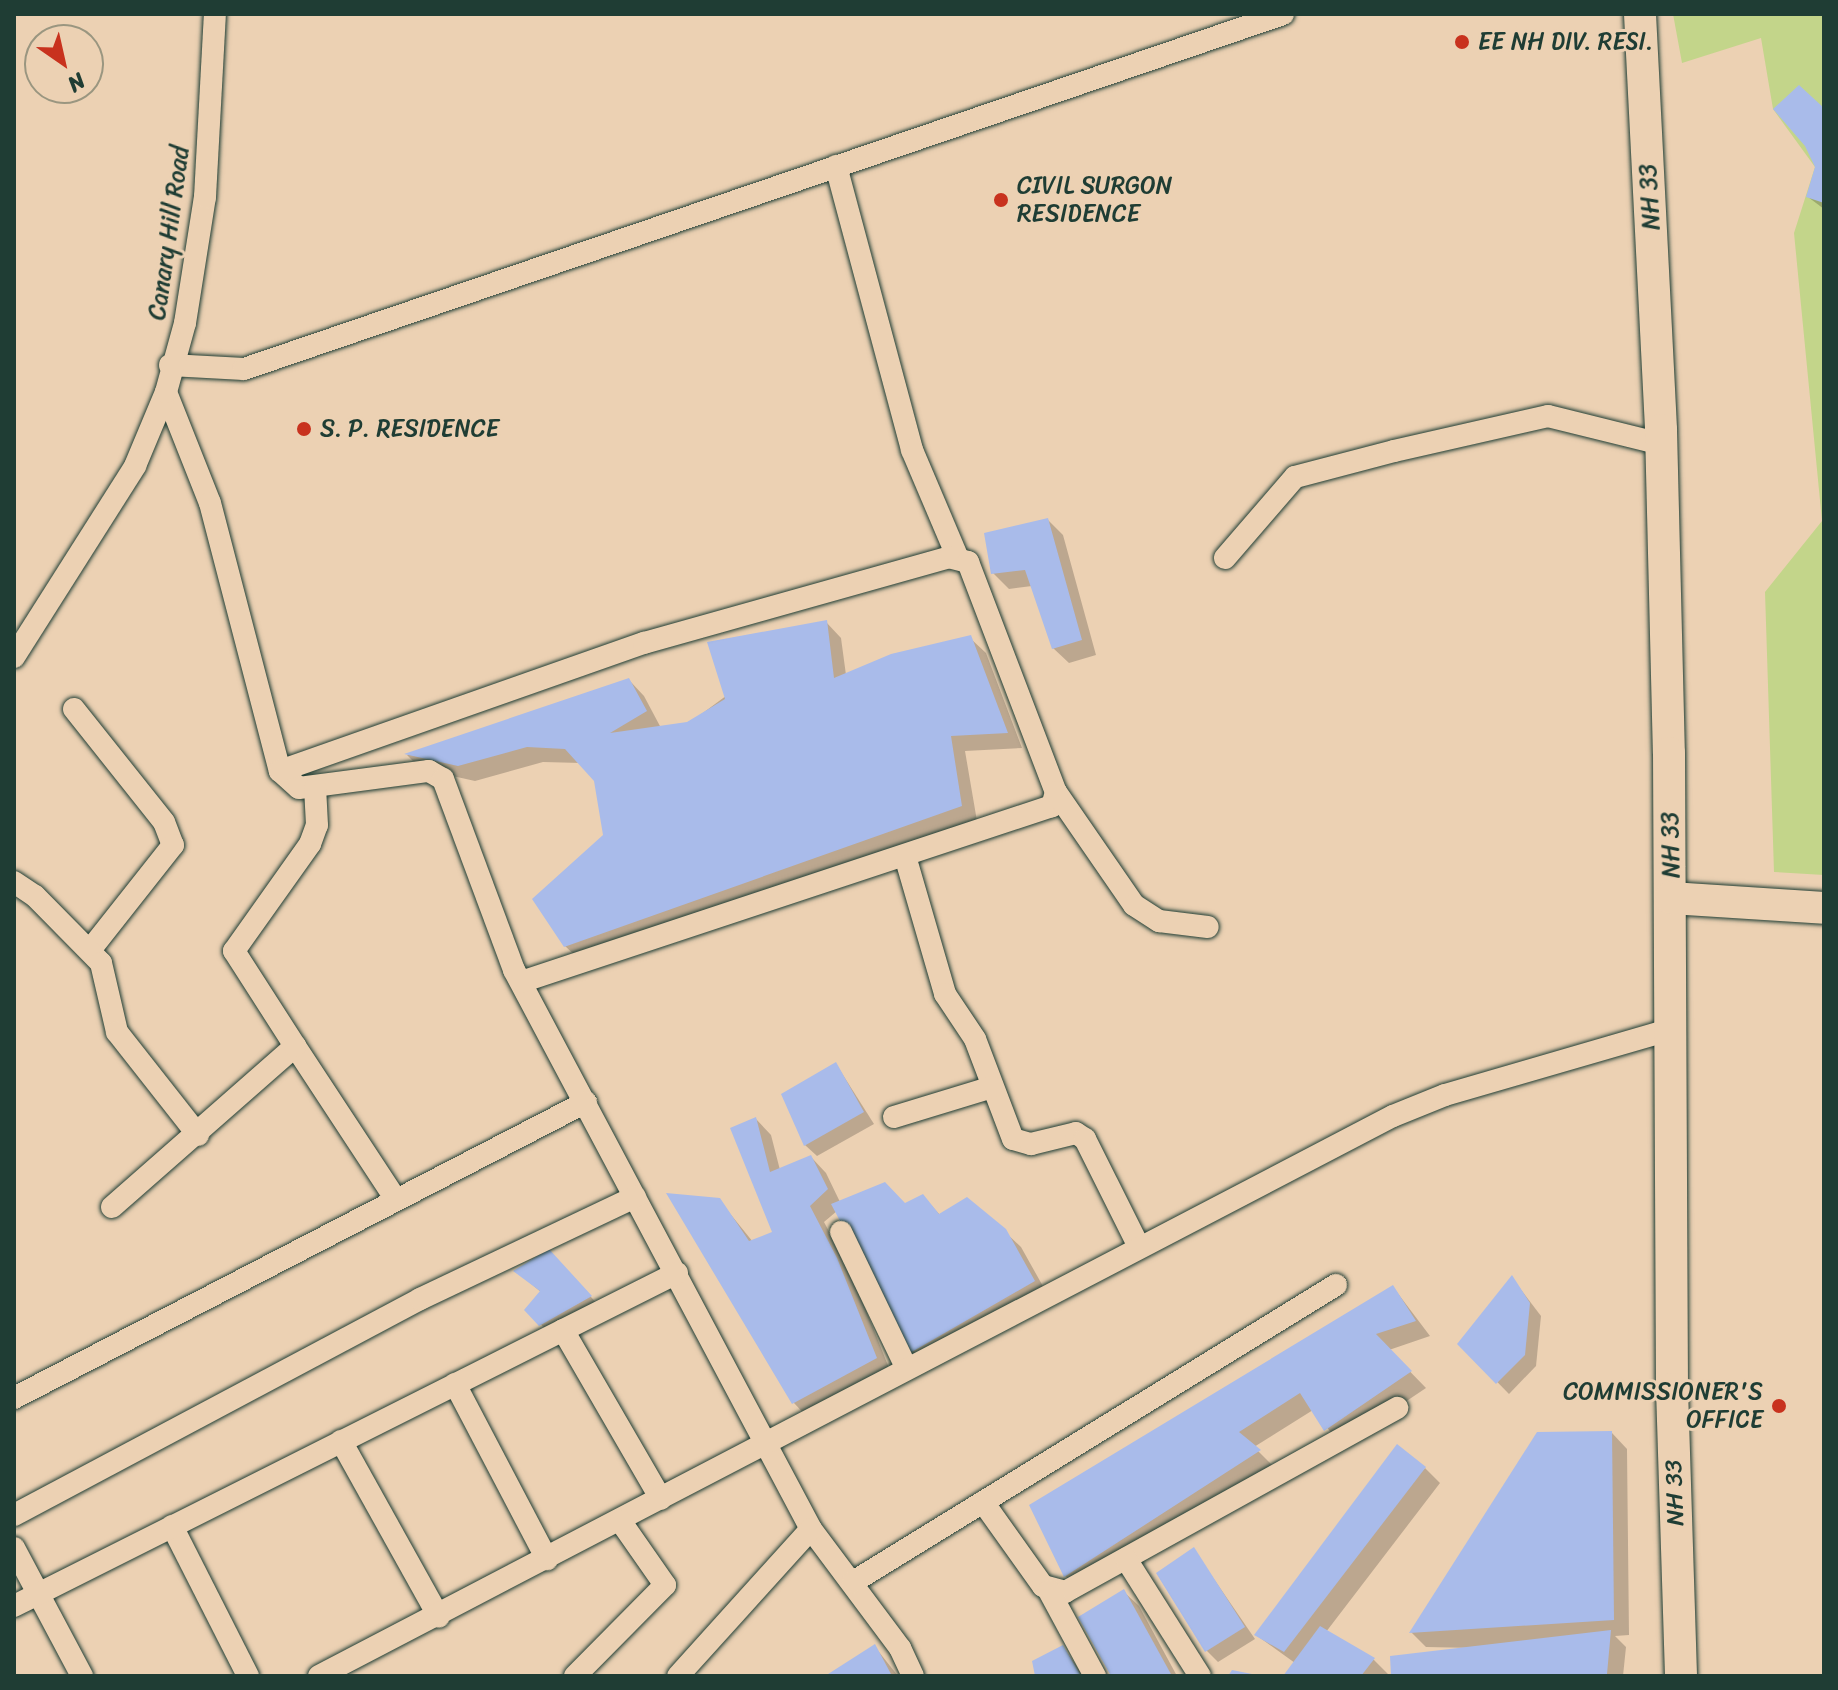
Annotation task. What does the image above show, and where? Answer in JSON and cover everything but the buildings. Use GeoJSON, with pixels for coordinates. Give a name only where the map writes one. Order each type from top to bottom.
{"type":"FeatureCollection","features":[{"type":"Feature","properties":{"kind":"main road","name":"NH 33"},"geometry":{"type":"LineString","coordinates":[[1640,14],[1661,444],[1671,898],[1672,1389],[1681,1676]]}},
{"type":"Feature","properties":{"kind":"main road"},"geometry":{"type":"LineString","coordinates":[[1671,898],[1824,908]]}},
{"type":"Feature","properties":{"kind":"street","name":"Canary Hill Road"},"geometry":{"type":"LineString","coordinates":[[14,657],[135,466],[166,392],[170,365],[185,323],[205,197],[215,14]]}},
{"type":"Feature","properties":{"kind":"street"},"geometry":{"type":"LineString","coordinates":[[170,365],[244,369],[1283,14]]}},
{"type":"Feature","properties":{"kind":"street"},"geometry":{"type":"LineString","coordinates":[[836,166],[908,438],[957,556],[974,570],[1056,792],[1134,905],[1159,921],[1208,927]]}},
{"type":"Feature","properties":{"kind":"street"},"geometry":{"type":"LineString","coordinates":[[166,392],[210,503],[280,771],[299,788],[439,773],[521,982],[811,1529],[900,1648],[913,1676]]}},
{"type":"Feature","properties":{"kind":"street"},"geometry":{"type":"LineString","coordinates":[[1225,558],[1295,477],[1394,451],[1548,416],[1661,444]]}},
{"type":"Feature","properties":{"kind":"street"},"geometry":{"type":"LineString","coordinates":[[280,771],[644,643],[957,556]]}},
{"type":"Feature","properties":{"kind":"street"},"geometry":{"type":"LineString","coordinates":[[74,709],[164,822],[173,845],[90,950]]}},
{"type":"Feature","properties":{"kind":"street"},"geometry":{"type":"LineString","coordinates":[[315,788],[317,825],[310,844],[234,951],[396,1200]]}},
{"type":"Feature","properties":{"kind":"street"},"geometry":{"type":"LineString","coordinates":[[521,982],[1048,809],[1056,792]]}},
{"type":"Feature","properties":{"kind":"street"},"geometry":{"type":"LineString","coordinates":[[905,856],[941,983],[975,1039],[1008,1130],[1020,1143],[1076,1133],[1085,1139],[1139,1247]]}},
{"type":"Feature","properties":{"kind":"street"},"geometry":{"type":"LineString","coordinates":[[14,882],[90,950],[107,975],[117,1032],[130,1055],[198,1135]]}},
{"type":"Feature","properties":{"kind":"street"},"geometry":{"type":"LineString","coordinates":[[319,1676],[621,1522],[763,1441],[1432,1100],[1672,1029]]}},
{"type":"Feature","properties":{"kind":"street"},"geometry":{"type":"LineString","coordinates":[[112,1207],[198,1135],[295,1046]]}},
{"type":"Feature","properties":{"kind":"street"},"geometry":{"type":"LineString","coordinates":[[894,1117],[992,1087]]}},
{"type":"Feature","properties":{"kind":"street"},"geometry":{"type":"LineString","coordinates":[[14,1398],[586,1102]]}},
{"type":"Feature","properties":{"kind":"street"},"geometry":{"type":"LineString","coordinates":[[14,1515],[420,1299],[635,1197]]}},
{"type":"Feature","properties":{"kind":"street"},"geometry":{"type":"LineString","coordinates":[[841,1232],[906,1367]]}},
{"type":"Feature","properties":{"kind":"street"},"geometry":{"type":"LineString","coordinates":[[14,1606],[677,1273]]}},
{"type":"Feature","properties":{"kind":"street"},"geometry":{"type":"LineString","coordinates":[[853,1582],[1336,1285]]}},
{"type":"Feature","properties":{"kind":"street"},"geometry":{"type":"LineString","coordinates":[[563,1330],[661,1499]]}},
{"type":"Feature","properties":{"kind":"street"},"geometry":{"type":"LineString","coordinates":[[455,1384],[547,1559]]}},
{"type":"Feature","properties":{"kind":"street"},"geometry":{"type":"LineString","coordinates":[[1049,1591],[1074,1589],[1397,1408]]}},
{"type":"Feature","properties":{"kind":"street"},"geometry":{"type":"LineString","coordinates":[[341,1441],[439,1617]]}},
{"type":"Feature","properties":{"kind":"street"},"geometry":{"type":"LineString","coordinates":[[983,1502],[1049,1591],[1095,1676]]}},
{"type":"Feature","properties":{"kind":"street"},"geometry":{"type":"LineString","coordinates":[[575,1676],[665,1585],[621,1522]]}},
{"type":"Feature","properties":{"kind":"street"},"geometry":{"type":"LineString","coordinates":[[172,1526],[248,1676]]}},
{"type":"Feature","properties":{"kind":"street"},"geometry":{"type":"LineString","coordinates":[[678,1676],[811,1529]]}},
{"type":"Feature","properties":{"kind":"street"},"geometry":{"type":"LineString","coordinates":[[14,1548],[82,1676]]}},
{"type":"Feature","properties":{"kind":"street"},"geometry":{"type":"LineString","coordinates":[[1126,1559],[1200,1676]]}},
{"type":"Feature","properties":{"kind":"green space"},"geometry":{"type":"Polygon","coordinates":[[[1673,14],[1824,14],[1824,875],[1774,872],[1765,592],[1822,521],[1794,233],[1815,167],[1773,109],[1761,38],[1682,63],[1673,14]]]}},
{"type":"Feature","properties":{"kind":"place","name":"EE NH DIV. RESI."},"geometry":{"type":"Point","coordinates":[1462,42]}},
{"type":"Feature","properties":{"kind":"place","name":"CIVIL SURGON RESIDENCE"},"geometry":{"type":"Point","coordinates":[1001,200]}},
{"type":"Feature","properties":{"kind":"place","name":"S. P. RESIDENCE"},"geometry":{"type":"Point","coordinates":[304,429]}},
{"type":"Feature","properties":{"kind":"place","name":"COMMISSIONER'S OFFICE"},"geometry":{"type":"Point","coordinates":[1779,1406]}}]}
